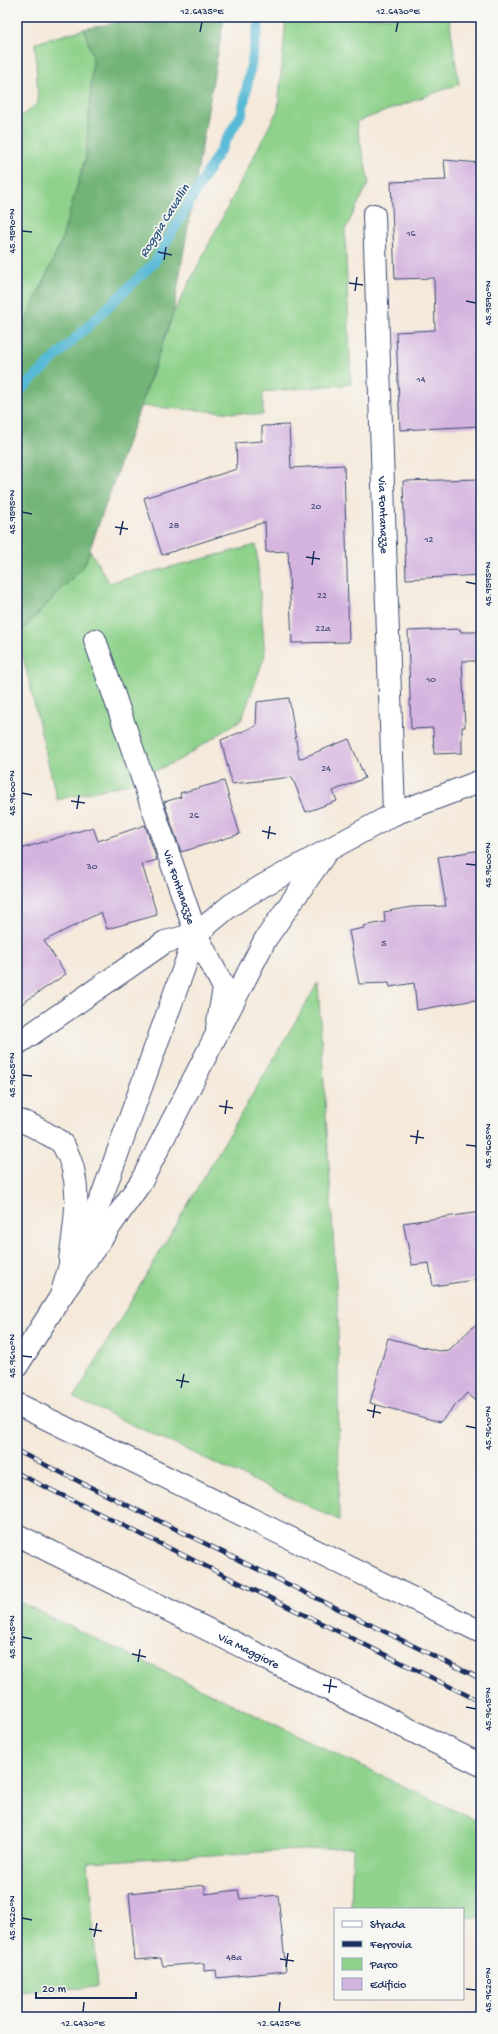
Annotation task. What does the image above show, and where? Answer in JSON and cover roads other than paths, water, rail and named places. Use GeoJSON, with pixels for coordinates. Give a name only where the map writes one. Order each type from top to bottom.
{"type":"FeatureCollection","features":[{"type":"Feature","properties":{"kind":"street","name":"Via Fontanazze"},"geometry":{"type":"LineString","coordinates":[[374,215],[394,814]]}},
{"type":"Feature","properties":{"kind":"street","name":"Via Fontanazze"},"geometry":{"type":"LineString","coordinates":[[17,1044],[165,942],[196,934],[95,640]]}},
{"type":"Feature","properties":{"kind":"street"},"geometry":{"type":"LineString","coordinates":[[61,1296],[70,1266],[101,1199],[196,934],[231,905],[394,814],[481,781]]}},
{"type":"Feature","properties":{"kind":"street"},"geometry":{"type":"LineString","coordinates":[[17,1366],[61,1296],[141,1182],[265,940],[328,850]]}},
{"type":"Feature","properties":{"kind":"street"},"geometry":{"type":"LineString","coordinates":[[196,934],[224,988],[215,1039]]}},
{"type":"Feature","properties":{"kind":"street"},"geometry":{"type":"LineString","coordinates":[[17,1120],[21,1120],[40,1130],[62,1144],[75,1175],[76,1213],[70,1266]]}},
{"type":"Feature","properties":{"kind":"street"},"geometry":{"type":"LineString","coordinates":[[17,1404],[481,1632]]}},
{"type":"Feature","properties":{"kind":"street","name":"Via Maggiore"},"geometry":{"type":"LineString","coordinates":[[17,1535],[481,1765]]}},
{"type":"Feature","properties":{"kind":"waterway","name":"Roggia Cavallin"},"geometry":{"type":"LineString","coordinates":[[17,394],[154,263],[242,113],[260,17]]}},
{"type":"Feature","properties":{"kind":"railway"},"geometry":{"type":"LineString","coordinates":[[17,1451],[481,1679]]}},
{"type":"Feature","properties":{"kind":"railway"},"geometry":{"type":"LineString","coordinates":[[17,1473],[481,1702]]}}]}
